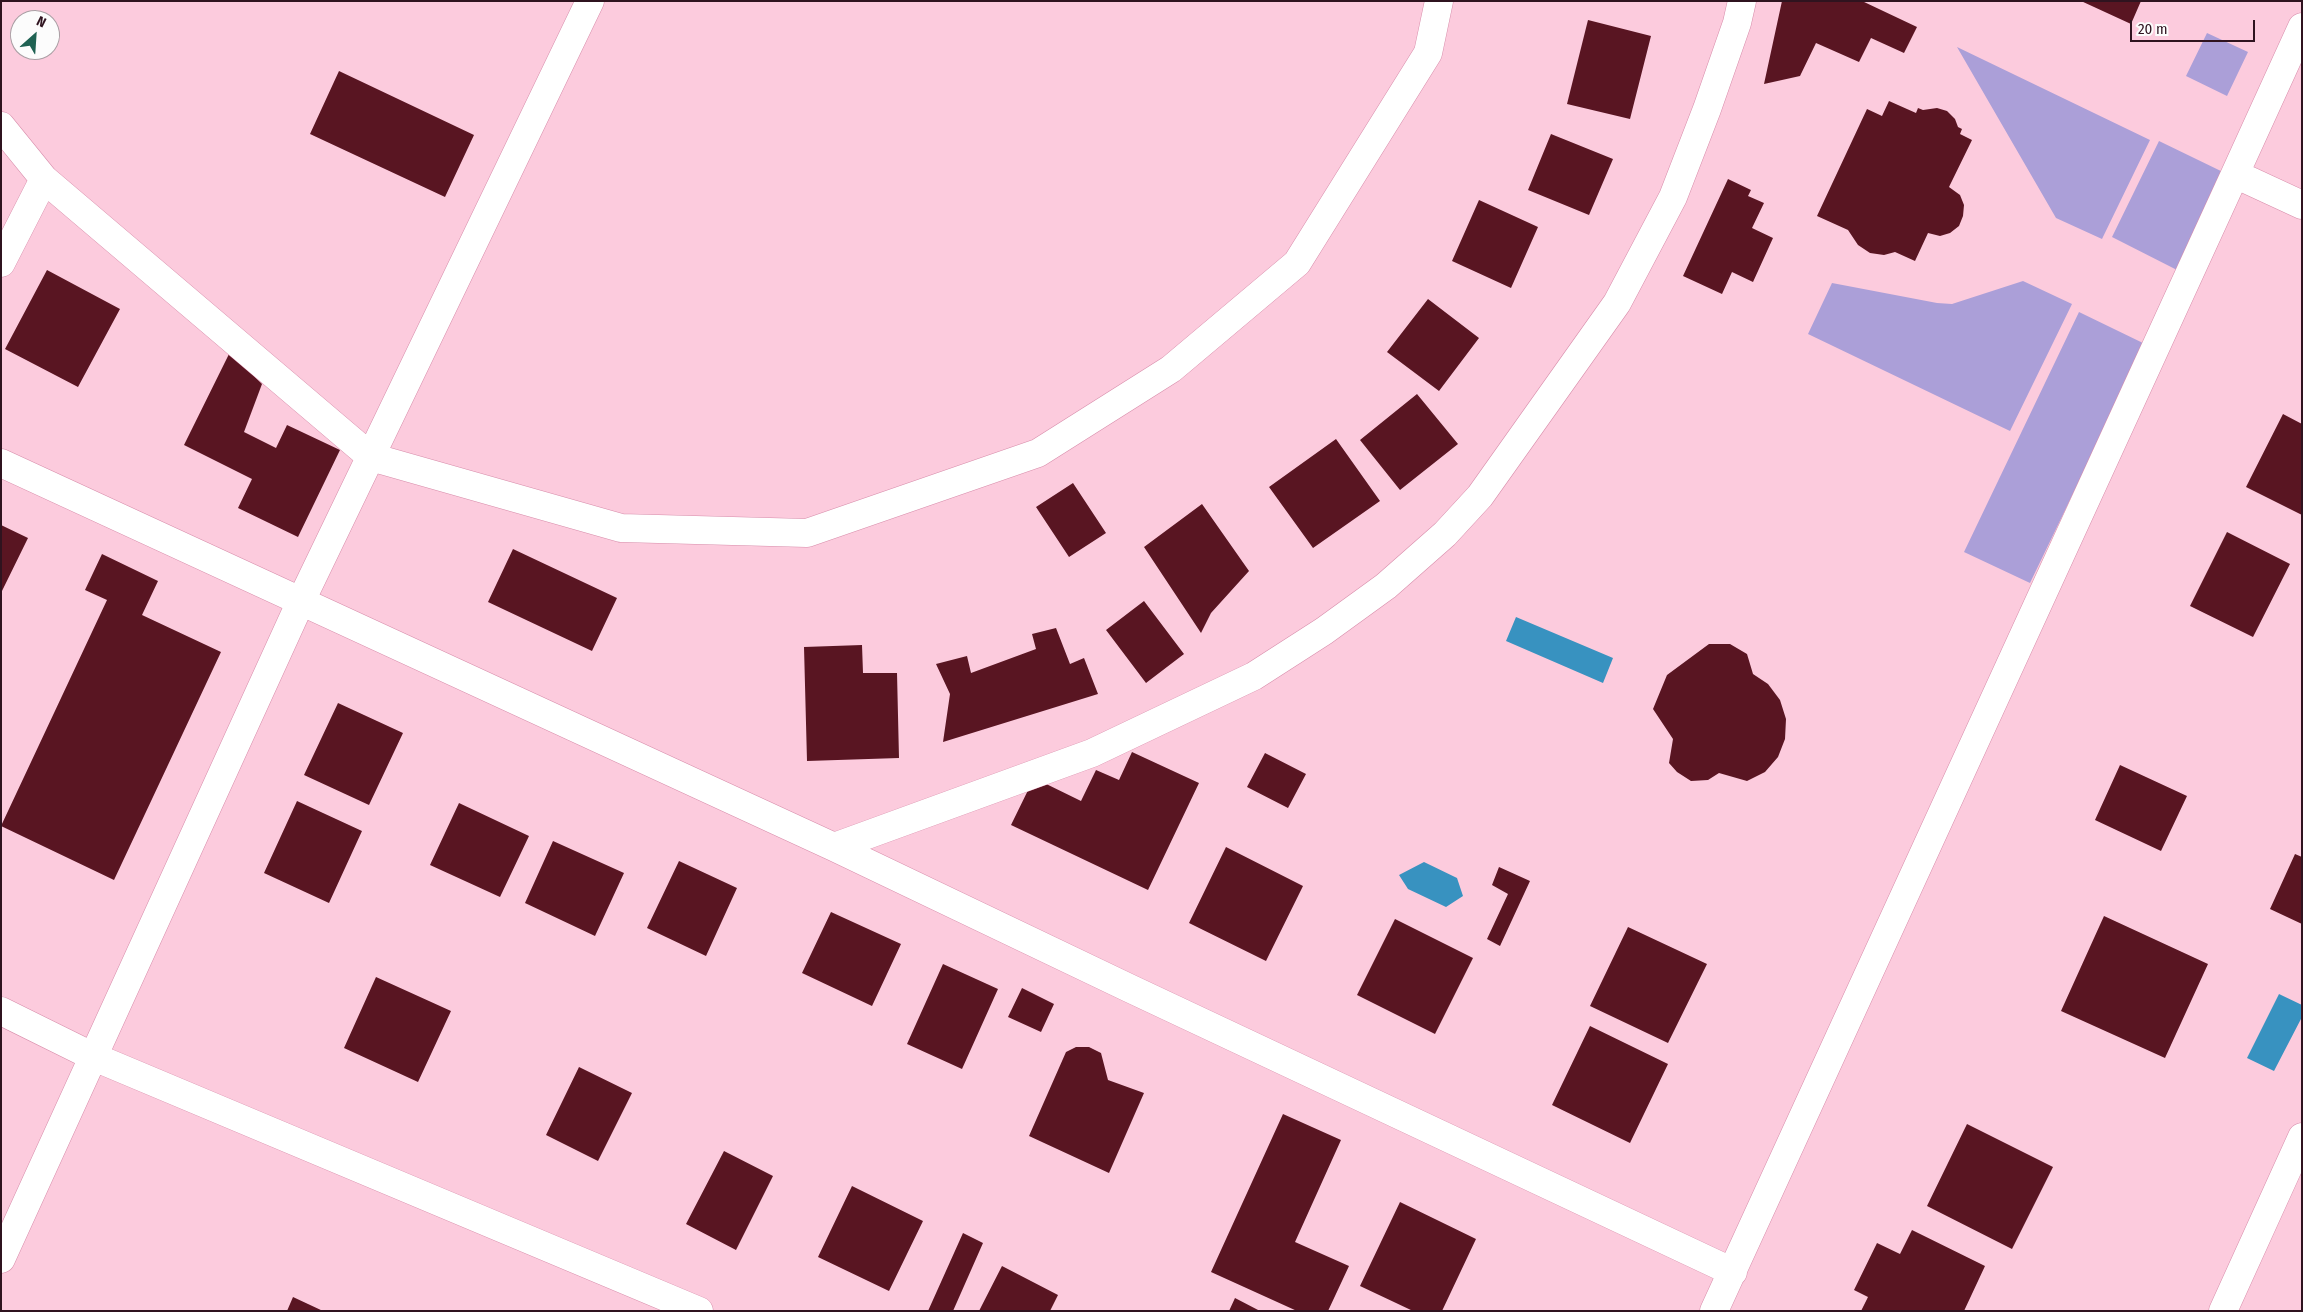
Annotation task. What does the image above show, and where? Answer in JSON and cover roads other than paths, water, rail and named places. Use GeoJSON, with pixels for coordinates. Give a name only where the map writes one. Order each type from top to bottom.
{"type":"FeatureCollection","features":[{"type":"Feature","properties":{"kind":"street"},"geometry":{"type":"LineString","coordinates":[[1,1260],[301,601],[590,1]]}},
{"type":"Feature","properties":{"kind":"street"},"geometry":{"type":"LineString","coordinates":[[1,126],[44,179],[370,457],[621,528],[807,533],[1038,453],[1171,369],[1297,263],[1428,53],[1439,1]]}},
{"type":"Feature","properties":{"kind":"street"},"geometry":{"type":"LineString","coordinates":[[834,846],[1092,753],[1254,676],[1324,632],[1386,586],[1445,534],[1480,496],[1617,303],[1673,197],[1737,24],[1742,1]]}},
{"type":"Feature","properties":{"kind":"street"},"geometry":{"type":"LineString","coordinates":[[1714,1311],[2302,27]]}},
{"type":"Feature","properties":{"kind":"street"},"geometry":{"type":"LineString","coordinates":[[2235,174],[2302,205]]}},
{"type":"Feature","properties":{"kind":"street"},"geometry":{"type":"LineString","coordinates":[[1,263],[44,179]]}},
{"type":"Feature","properties":{"kind":"street"},"geometry":{"type":"LineString","coordinates":[[1,463],[834,846],[1120,984],[1733,1272]]}},
{"type":"Feature","properties":{"kind":"street"},"geometry":{"type":"LineString","coordinates":[[1,1011],[94,1057],[699,1311]]}},
{"type":"Feature","properties":{"kind":"street"},"geometry":{"type":"LineString","coordinates":[[2223,1311],[2302,1137]]}},
{"type":"Feature","properties":{"kind":"water"},"geometry":{"type":"Polygon","coordinates":[[[1516,617],[1613,658],[1603,683],[1506,641],[1516,617]]]}},
{"type":"Feature","properties":{"kind":"water"},"geometry":{"type":"Polygon","coordinates":[[[1424,862],[1457,878],[1463,896],[1446,907],[1408,889],[1399,875],[1424,862]]]}},
{"type":"Feature","properties":{"kind":"water"},"geometry":{"type":"Polygon","coordinates":[[[2279,994],[2302,1005],[2302,1017],[2274,1071],[2247,1058],[2279,994]]]}}]}
